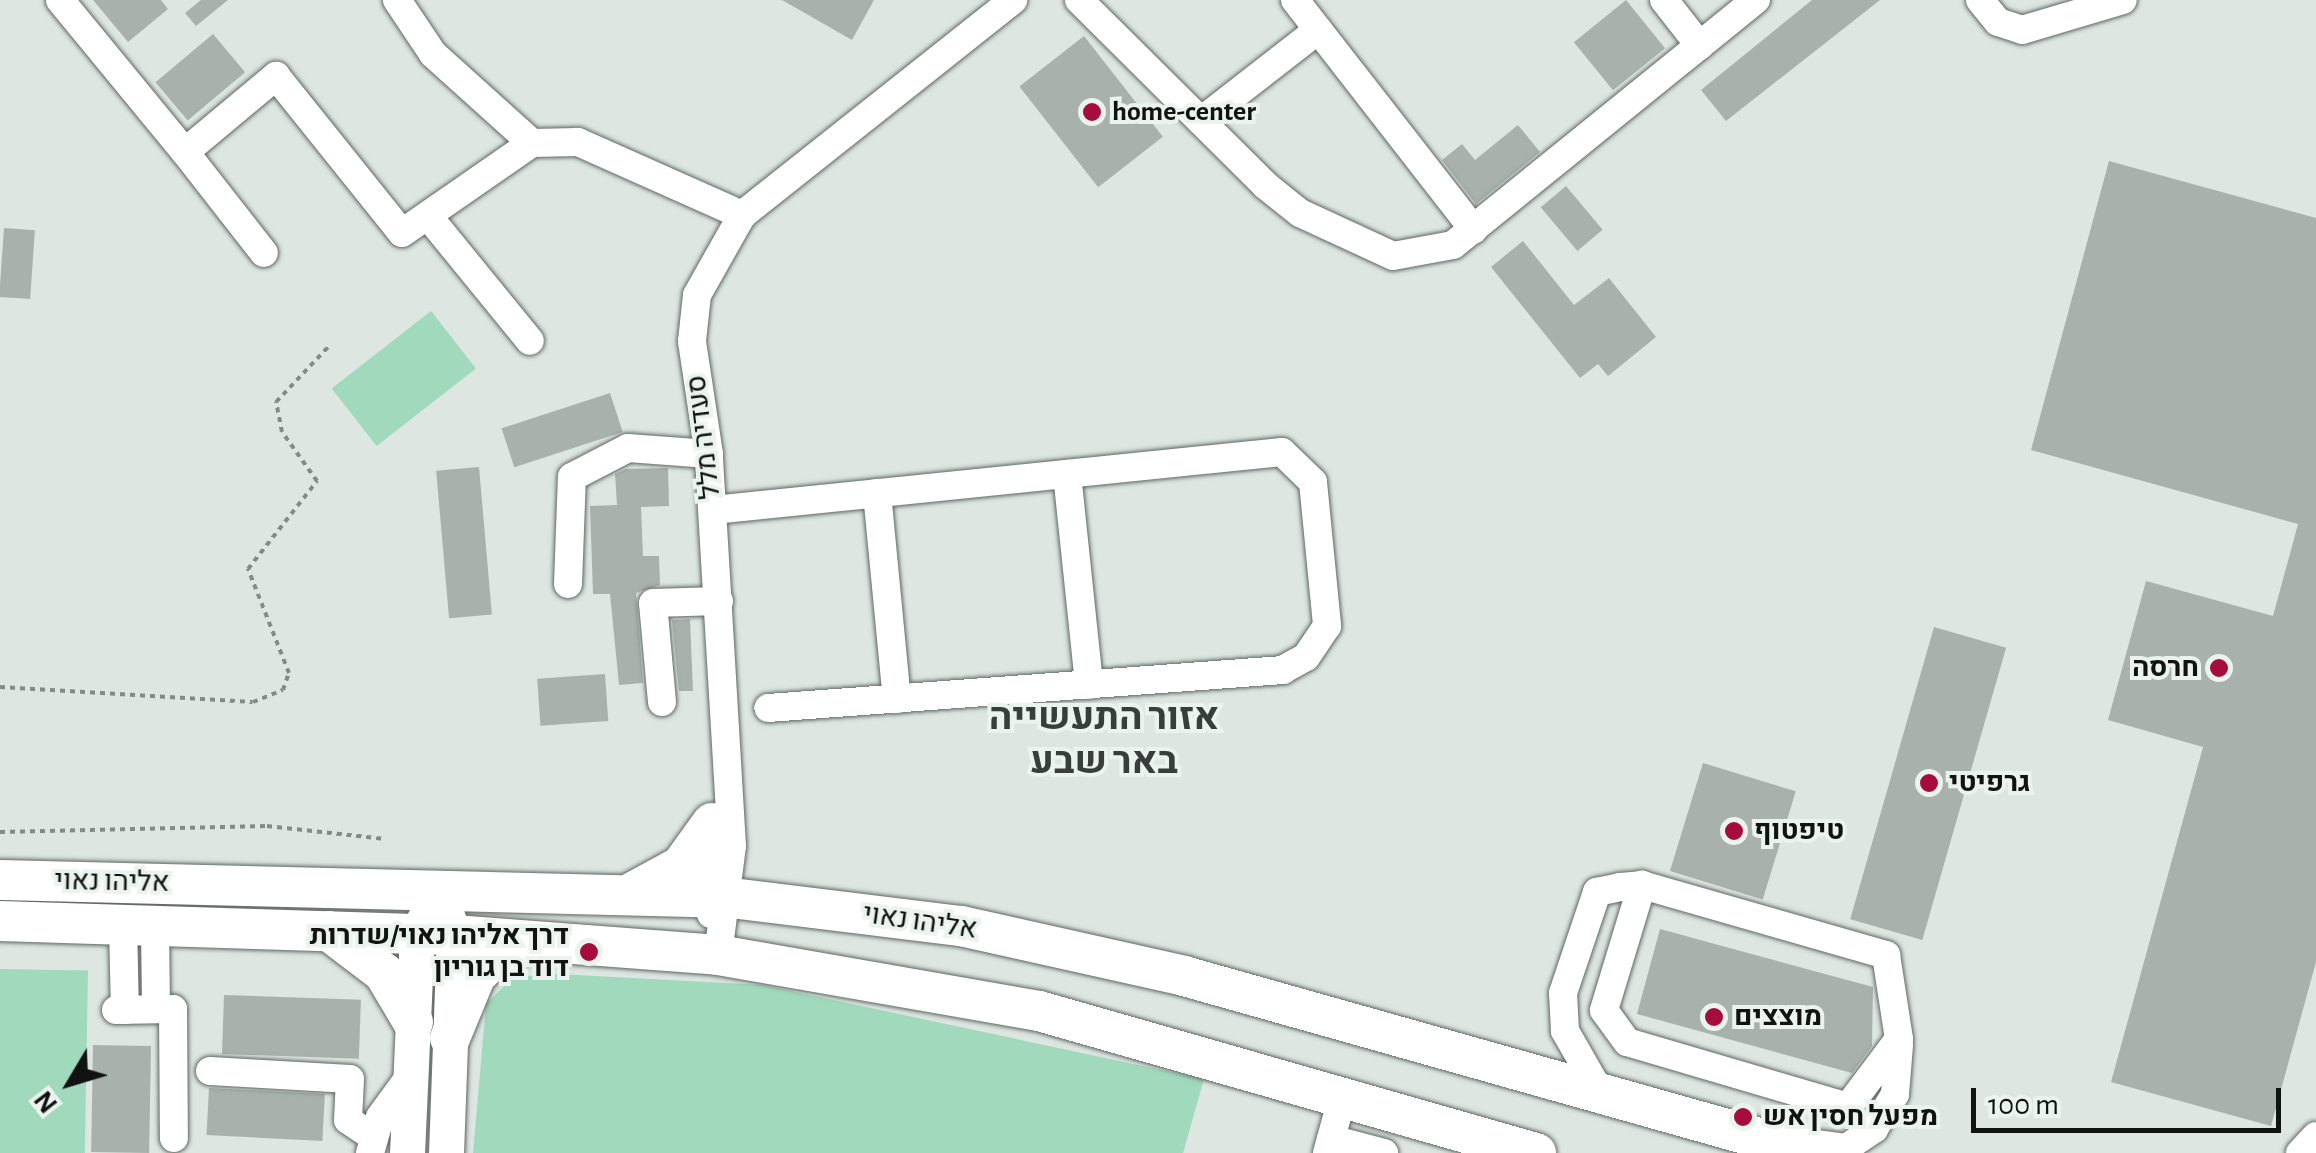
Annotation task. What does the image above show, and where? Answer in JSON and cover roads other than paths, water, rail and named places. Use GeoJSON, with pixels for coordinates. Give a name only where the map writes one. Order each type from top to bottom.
{"type":"FeatureCollection","features":[{"type":"Feature","properties":{"kind":"highway"},"geometry":{"type":"LineString","coordinates":[[620,897],[681,866],[712,823]]}},
{"type":"Feature","properties":{"kind":"highway","name":"אליהו נאוי"},"geometry":{"type":"LineString","coordinates":[[0,880],[720,898],[1044,942],[1812,1153]]}},
{"type":"Feature","properties":{"kind":"highway","name":"אליהו נאוי"},"geometry":{"type":"LineString","coordinates":[[0,921],[436,935],[718,955],[1039,1011],[1536,1153]]}},
{"type":"Feature","properties":{"kind":"highway"},"geometry":{"type":"LineString","coordinates":[[329,931],[384,974],[413,1022]]}},
{"type":"Feature","properties":{"kind":"highway"},"geometry":{"type":"LineString","coordinates":[[450,1038],[476,975],[500,952],[532,942]]}},
{"type":"Feature","properties":{"kind":"main road"},"geometry":{"type":"LineString","coordinates":[[438,890],[436,935],[450,1038],[446,1153]]}},
{"type":"Feature","properties":{"kind":"main road"},"geometry":{"type":"LineString","coordinates":[[407,1153],[413,1022],[436,935]]}},
{"type":"Feature","properties":{"kind":"street"},"geometry":{"type":"LineString","coordinates":[[60,0],[264,253]]}},
{"type":"Feature","properties":{"kind":"street"},"geometry":{"type":"LineString","coordinates":[[397,0],[434,54],[532,143]]}},
{"type":"Feature","properties":{"kind":"street","name":"סעדיה מלל"},"geometry":{"type":"LineString","coordinates":[[718,955],[725,746],[713,510],[692,342],[697,296],[742,216],[1013,0]]}},
{"type":"Feature","properties":{"kind":"street"},"geometry":{"type":"LineString","coordinates":[[1079,0],[1300,213],[1393,256],[1437,252],[1474,230],[1756,0]]}},
{"type":"Feature","properties":{"kind":"street"},"geometry":{"type":"LineString","coordinates":[[1295,0],[1474,230]]}},
{"type":"Feature","properties":{"kind":"street"},"geometry":{"type":"LineString","coordinates":[[1664,0],[1700,46]]}},
{"type":"Feature","properties":{"kind":"street"},"geometry":{"type":"LineString","coordinates":[[1980,0],[1998,22],[2022,30],[2122,0]]}},
{"type":"Feature","properties":{"kind":"street"},"geometry":{"type":"LineString","coordinates":[[1201,121],[1318,30]]}},
{"type":"Feature","properties":{"kind":"street"},"geometry":{"type":"LineString","coordinates":[[185,152],[276,76],[402,233],[532,143],[578,142],[742,216]]}},
{"type":"Feature","properties":{"kind":"street"},"geometry":{"type":"LineString","coordinates":[[428,216],[530,341]]}},
{"type":"Feature","properties":{"kind":"street"},"geometry":{"type":"LineString","coordinates":[[568,584],[572,476],[628,448],[708,454]]}},
{"type":"Feature","properties":{"kind":"street"},"geometry":{"type":"LineString","coordinates":[[713,510],[1282,452],[1313,482],[1328,626],[1306,657],[1283,670],[768,708]]}},
{"type":"Feature","properties":{"kind":"street"},"geometry":{"type":"LineString","coordinates":[[1067,474],[1089,684]]}},
{"type":"Feature","properties":{"kind":"street"},"geometry":{"type":"LineString","coordinates":[[877,493],[897,699]]}},
{"type":"Feature","properties":{"kind":"street"},"geometry":{"type":"LineString","coordinates":[[662,702],[653,602],[720,602]]}},
{"type":"Feature","properties":{"kind":"street","name":"סעדיה מלל"},"geometry":{"type":"LineString","coordinates":[[720,898],[712,823],[725,746]]}},
{"type":"Feature","properties":{"kind":"street"},"geometry":{"type":"LineString","coordinates":[[1642,885],[1604,1010],[1627,1042],[1848,1107],[1899,1038]]}},
{"type":"Feature","properties":{"kind":"street"},"geometry":{"type":"LineString","coordinates":[[1601,1094],[1565,1031],[1563,993],[1597,892],[1642,885],[1886,955],[1899,1038],[1895,1094],[1860,1140],[1846,1148],[1750,1136]]}},
{"type":"Feature","properties":{"kind":"street"},"geometry":{"type":"LineString","coordinates":[[139,925],[156,1010]]}},
{"type":"Feature","properties":{"kind":"street"},"geometry":{"type":"LineString","coordinates":[[139,925],[120,1010],[174,1009],[174,1138]]}},
{"type":"Feature","properties":{"kind":"street"},"geometry":{"type":"LineString","coordinates":[[210,1071],[350,1079],[348,1120],[371,1144],[410,1076]]}},
{"type":"Feature","properties":{"kind":"street"},"geometry":{"type":"LineString","coordinates":[[1342,1095],[1329,1146],[1384,1153]]}},
{"type":"Feature","properties":{"kind":"street"},"geometry":{"type":"LineString","coordinates":[[2300,1153],[2316,1136]]}},
{"type":"Feature","properties":{"kind":"place","name":"home-center"},"geometry":{"type":"Point","coordinates":[1092,112]}},
{"type":"Feature","properties":{"kind":"place","name":"חרסה"},"geometry":{"type":"Point","coordinates":[2219,668]}},
{"type":"Feature","properties":{"kind":"place","name":"גרפיטי"},"geometry":{"type":"Point","coordinates":[1929,783]}},
{"type":"Feature","properties":{"kind":"place","name":"טיפטוף"},"geometry":{"type":"Point","coordinates":[1734,831]}},
{"type":"Feature","properties":{"kind":"place","name":"דרך אליהו נאוי/שדרות דוד בן גוריון"},"geometry":{"type":"Point","coordinates":[589,952]}},
{"type":"Feature","properties":{"kind":"place","name":"מוצצים"},"geometry":{"type":"Point","coordinates":[1714,1017]}},
{"type":"Feature","properties":{"kind":"place","name":"מפעל חסין אש"},"geometry":{"type":"Point","coordinates":[1743,1117]}},
{"type":"Feature","properties":{"kind":"district","name":"אזור התעשייה באר שבע"},"geometry":{"type":"Point","coordinates":[1104,741]}}]}
